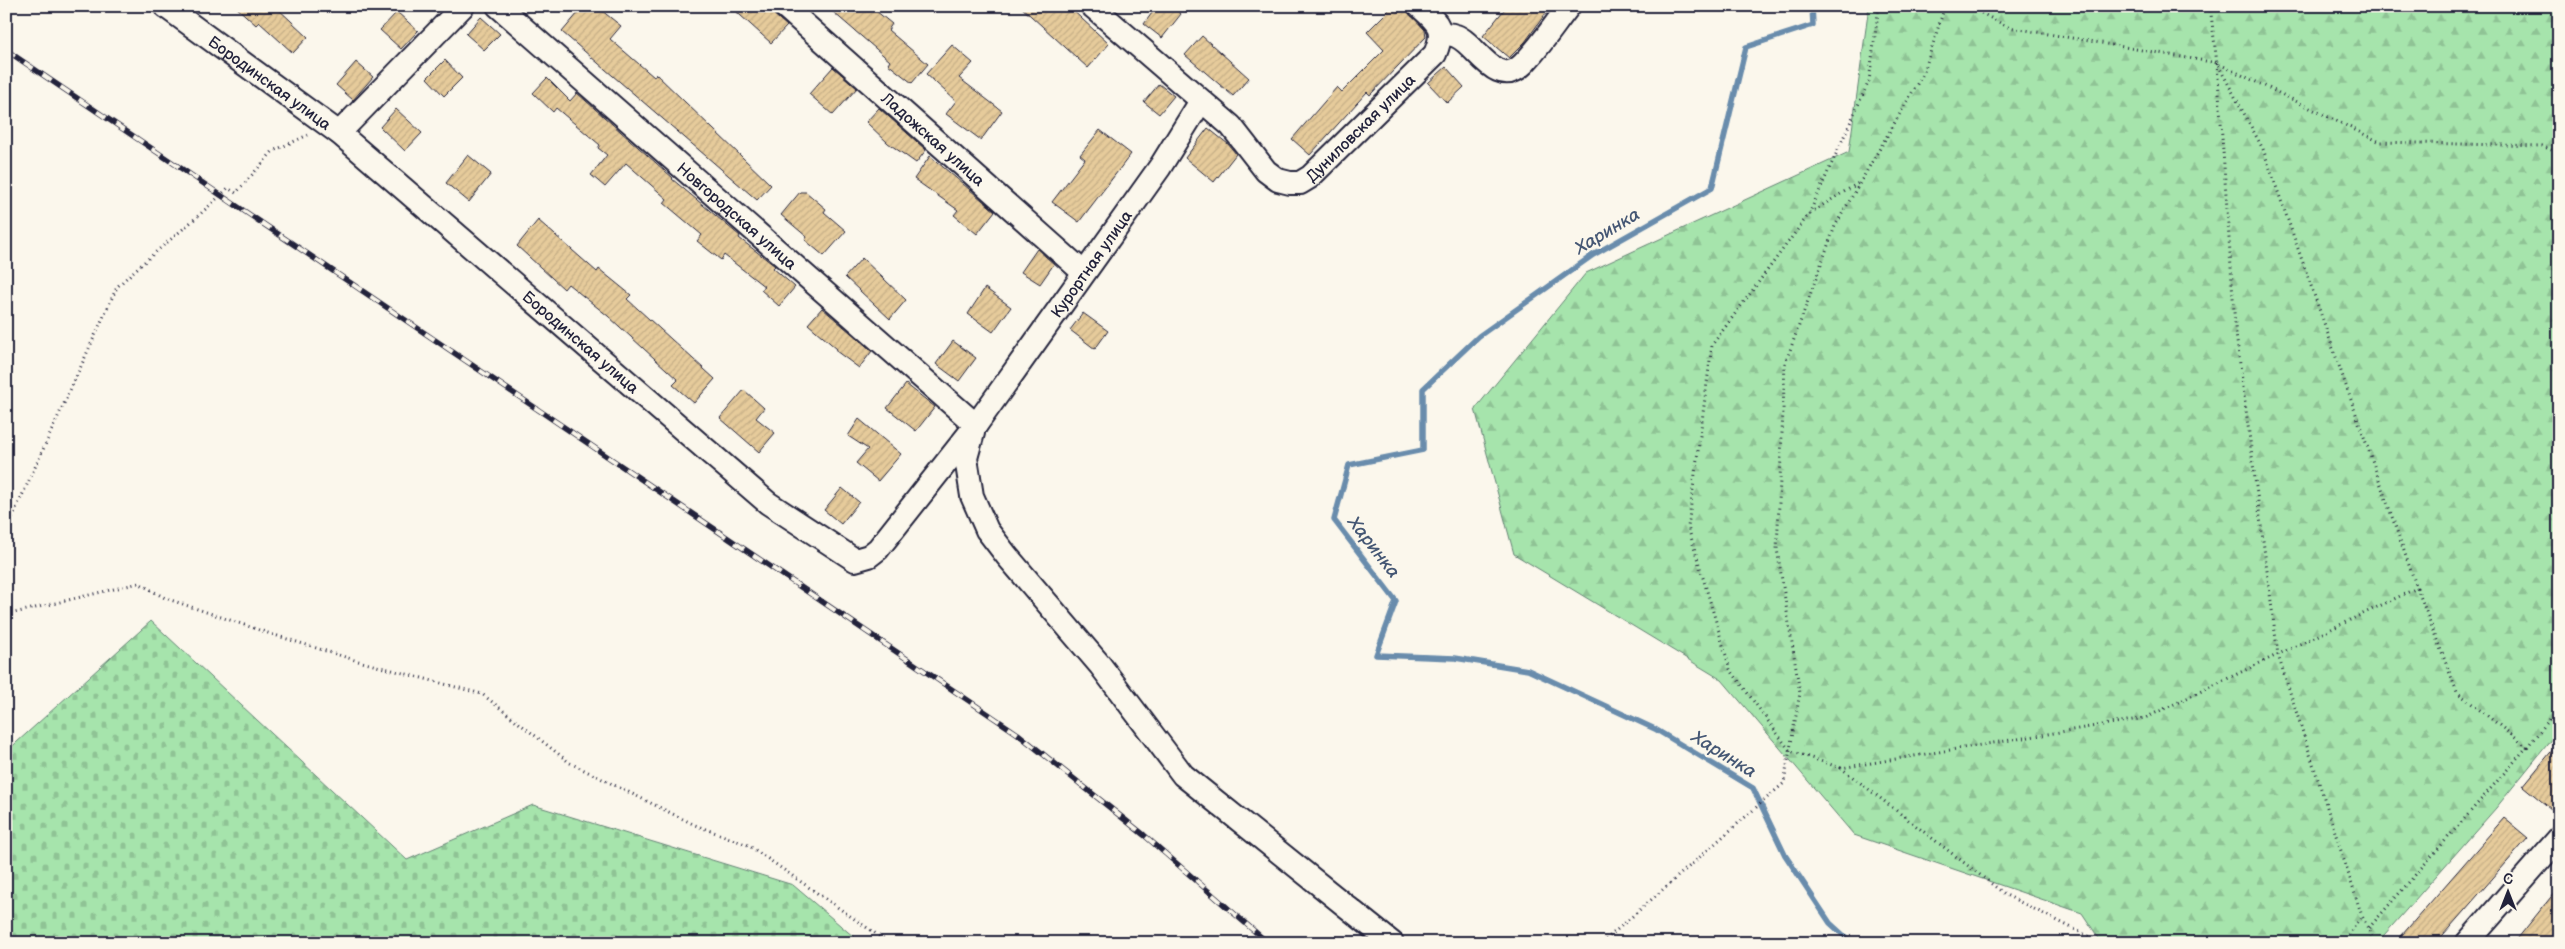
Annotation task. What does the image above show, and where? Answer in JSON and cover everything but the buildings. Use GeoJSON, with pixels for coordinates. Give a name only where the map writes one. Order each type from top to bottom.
{"type":"FeatureCollection","features":[{"type":"Feature","properties":{"kind":"street","name":"Бородинская улица"},"geometry":{"type":"LineString","coordinates":[[165,6],[334,129],[768,503],[855,560],[869,556],[878,549],[976,425]]}},
{"type":"Feature","properties":{"kind":"street"},"geometry":{"type":"LineString","coordinates":[[334,129],[463,6]]}},
{"type":"Feature","properties":{"kind":"street","name":"Новгородская улица"},"geometry":{"type":"LineString","coordinates":[[498,6],[976,425]]}},
{"type":"Feature","properties":{"kind":"street","name":"Ладожская улица"},"geometry":{"type":"LineString","coordinates":[[784,6],[1084,272]]}},
{"type":"Feature","properties":{"kind":"street"},"geometry":{"type":"LineString","coordinates":[[1092,6],[1200,101]]}},
{"type":"Feature","properties":{"kind":"street"},"geometry":{"type":"LineString","coordinates":[[1419,6],[1437,22],[1440,35],[1456,36],[1496,70],[1509,71],[1523,64],[1569,6]]}},
{"type":"Feature","properties":{"kind":"street","name":"Дуниловская улица"},"geometry":{"type":"LineString","coordinates":[[1200,101],[1231,126],[1266,171],[1278,180],[1290,184],[1300,183],[1310,177],[1329,159],[1434,54],[1440,35]]}},
{"type":"Feature","properties":{"kind":"street","name":"Курортная улица"},"geometry":{"type":"LineString","coordinates":[[976,425],[1160,167],[1200,101]]}},
{"type":"Feature","properties":{"kind":"street"},"geometry":{"type":"LineString","coordinates":[[976,425],[966,458],[972,496],[987,530],[1006,556],[1100,665],[1183,775],[1392,943]]}},
{"type":"Feature","properties":{"kind":"street"},"geometry":{"type":"LineString","coordinates":[[2467,943],[2559,838]]}},
{"type":"Feature","properties":{"kind":"path"},"geometry":{"type":"LineString","coordinates":[[1879,6],[1869,81],[1809,214],[1712,345],[1688,527],[1730,669],[1790,751],[1841,768],[2006,896],[2102,943]]}},
{"type":"Feature","properties":{"kind":"path"},"geometry":{"type":"LineString","coordinates":[[1602,943],[1784,783],[1800,693],[1777,549],[1785,364],[1835,226],[1924,72],[1946,6]]}},
{"type":"Feature","properties":{"kind":"path"},"geometry":{"type":"LineString","coordinates":[[1968,6],[2008,26],[2217,63],[2380,142],[2542,146],[2559,153]]}},
{"type":"Feature","properties":{"kind":"path"},"geometry":{"type":"LineString","coordinates":[[2210,6],[2217,63],[2235,326],[2278,655],[2362,916],[2374,943]]}},
{"type":"Feature","properties":{"kind":"path"},"geometry":{"type":"LineString","coordinates":[[2217,63],[2263,149],[2417,588],[2457,692],[2527,747]]}},
{"type":"Feature","properties":{"kind":"path"},"geometry":{"type":"LineString","coordinates":[[6,531],[117,287],[146,259],[198,216],[228,188],[236,193],[273,151],[334,129]]}},
{"type":"Feature","properties":{"kind":"path"},"geometry":{"type":"LineString","coordinates":[[1809,214],[1861,181]]}},
{"type":"Feature","properties":{"kind":"path"},"geometry":{"type":"LineString","coordinates":[[6,505],[17,508]]}},
{"type":"Feature","properties":{"kind":"path"},"geometry":{"type":"LineString","coordinates":[[6,616],[139,582],[165,598],[268,633],[482,694],[570,763],[695,825],[748,846],[889,943]]}},
{"type":"Feature","properties":{"kind":"path"},"geometry":{"type":"LineString","coordinates":[[1841,768],[2145,718],[2417,588]]}},
{"type":"Feature","properties":{"kind":"path"},"geometry":{"type":"LineString","coordinates":[[2368,929],[2559,708]]}},
{"type":"Feature","properties":{"kind":"path"},"geometry":{"type":"LineString","coordinates":[[2342,943],[2362,916]]}},
{"type":"Feature","properties":{"kind":"green space"},"geometry":{"type":"Polygon","coordinates":[[[1869,6],[2559,6],[2559,730],[2496,808],[2377,943],[2102,943],[2082,913],[1854,835],[1722,680],[1514,554],[1475,409],[1586,273],[1849,152],[1869,6]]]}},
{"type":"Feature","properties":{"kind":"green space"},"geometry":{"type":"Polygon","coordinates":[[[151,621],[407,860],[533,805],[793,885],[861,943],[6,943],[6,752],[151,621]]]}},
{"type":"Feature","properties":{"kind":"waterway","name":"Харинка"},"geometry":{"type":"LineString","coordinates":[[1812,6],[1813,25],[1746,47],[1712,188],[1593,255],[1479,336],[1423,389],[1423,450],[1349,465],[1334,520],[1396,601],[1376,655],[1455,658],[1528,670],[1655,729],[1753,788],[1785,855],[1830,923],[1852,943]]}},
{"type":"Feature","properties":{"kind":"railway"},"geometry":{"type":"LineString","coordinates":[[6,50],[1018,734],[1144,835],[1268,943]]}}]}
